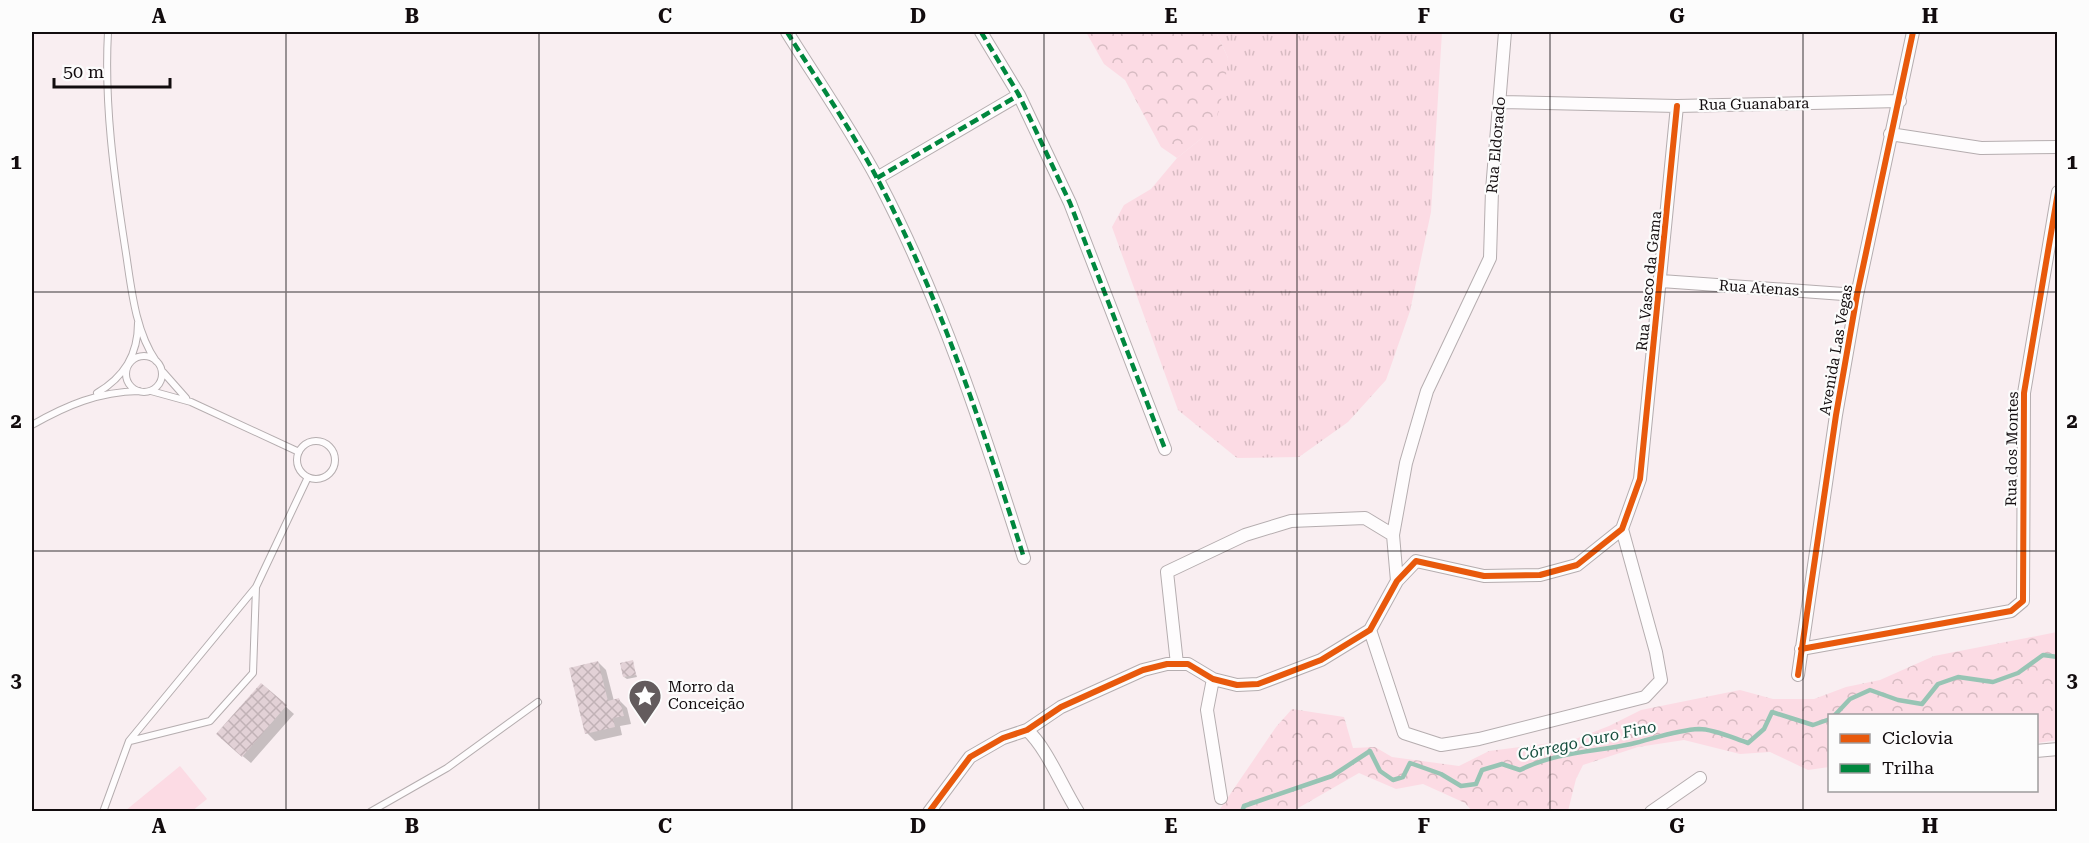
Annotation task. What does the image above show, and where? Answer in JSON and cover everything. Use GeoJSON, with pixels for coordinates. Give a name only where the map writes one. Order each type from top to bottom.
{"type":"FeatureCollection","features":[{"type":"Feature","properties":{"kind":"street"},"geometry":{"type":"LineString","coordinates":[[787,32],[877,178],[915,255],[978,416],[1024,558]]}},
{"type":"Feature","properties":{"kind":"street"},"geometry":{"type":"LineString","coordinates":[[981,32],[1019,95],[1070,203],[1165,449]]}},
{"type":"Feature","properties":{"kind":"street","name":"Rua Eldorado"},"geometry":{"type":"LineString","coordinates":[[1393,535],[1406,463],[1427,391],[1490,258],[1492,190],[1505,32]]}},
{"type":"Feature","properties":{"kind":"street","name":"Avenida Las Vegas"},"geometry":{"type":"LineString","coordinates":[[1797,675],[1857,294],[1913,32]]}},
{"type":"Feature","properties":{"kind":"street"},"geometry":{"type":"LineString","coordinates":[[877,178],[1019,95]]}},
{"type":"Feature","properties":{"kind":"street","name":"Rua Guanabara"},"geometry":{"type":"LineString","coordinates":[[1500,102],[1677,106],[1900,101]]}},
{"type":"Feature","properties":{"kind":"street","name":"Rua Vasco da Gama"},"geometry":{"type":"LineString","coordinates":[[1622,529],[1640,479],[1677,106]]}},
{"type":"Feature","properties":{"kind":"street"},"geometry":{"type":"LineString","coordinates":[[1890,134],[1980,148],[2058,147]]}},
{"type":"Feature","properties":{"kind":"street","name":"Rua dos Montes"},"geometry":{"type":"LineString","coordinates":[[1801,649],[2011,610],[2023,601],[2024,393],[2058,192]]}},
{"type":"Feature","properties":{"kind":"street","name":"Rua Atenas"},"geometry":{"type":"LineString","coordinates":[[1661,281],[1857,294]]}},
{"type":"Feature","properties":{"kind":"street"},"geometry":{"type":"LineString","coordinates":[[1177,664],[1167,572],[1245,534],[1291,521],[1365,518],[1393,535],[1398,581]]}},
{"type":"Feature","properties":{"kind":"street"},"geometry":{"type":"LineString","coordinates":[[929,812],[970,757],[1002,738],[1028,730],[1061,707],[1143,670],[1188,664],[1213,679],[1238,686],[1258,684],[1321,660],[1371,630],[1398,581],[1416,561],[1484,576],[1540,575],[1578,565],[1622,529],[1656,652],[1661,680],[1645,696],[1479,739],[1441,745],[1404,733],[1371,630]]}},
{"type":"Feature","properties":{"kind":"street"},"geometry":{"type":"LineString","coordinates":[[1213,679],[1207,710],[1221,798]]}},
{"type":"Feature","properties":{"kind":"street"},"geometry":{"type":"LineString","coordinates":[[1028,730],[1037,739],[1061,787],[1078,812]]}},
{"type":"Feature","properties":{"kind":"street"},"geometry":{"type":"LineString","coordinates":[[2038,751],[2058,749]]}},
{"type":"Feature","properties":{"kind":"street"},"geometry":{"type":"LineString","coordinates":[[1651,812],[1700,778]]}},
{"type":"Feature","properties":{"kind":"lane"},"geometry":{"type":"LineString","coordinates":[[108,32],[109,115],[117,191],[138,318],[148,347],[162,371],[191,402]]}},
{"type":"Feature","properties":{"kind":"lane"},"geometry":{"type":"LineString","coordinates":[[138,318],[137,339],[127,379],[139,391]]}},
{"type":"Feature","properties":{"kind":"lane"},"geometry":{"type":"LineString","coordinates":[[32,425],[60,408],[88,397],[111,384],[139,356],[156,361]]}},
{"type":"Feature","properties":{"kind":"lane"},"geometry":{"type":"LineString","coordinates":[[151,391],[158,385],[162,371]]}},
{"type":"Feature","properties":{"kind":"lane"},"geometry":{"type":"LineString","coordinates":[[88,397],[151,391],[191,402],[299,452]]}},
{"type":"Feature","properties":{"kind":"lane"},"geometry":{"type":"LineString","coordinates":[[312,441],[327,445],[333,451],[335,459],[330,473],[315,479],[308,477],[298,465],[299,452],[305,444],[312,441]]}},
{"type":"Feature","properties":{"kind":"lane"},"geometry":{"type":"LineString","coordinates":[[103,812],[129,741],[256,587],[308,477]]}},
{"type":"Feature","properties":{"kind":"lane"},"geometry":{"type":"LineString","coordinates":[[129,741],[210,722],[253,672],[256,587]]}},
{"type":"Feature","properties":{"kind":"lane"},"geometry":{"type":"LineString","coordinates":[[370,812],[447,768],[538,702]]}},
{"type":"Feature","properties":{"kind":"green space"},"geometry":{"type":"Polygon","coordinates":[[[1086,32],[1216,32],[1228,58],[1225,84],[1217,116],[1202,138],[1177,158],[1161,147],[1125,80],[1104,64],[1086,32]]]}},
{"type":"Feature","properties":{"kind":"green space"},"geometry":{"type":"Polygon","coordinates":[[[1216,32],[1442,32],[1431,212],[1410,311],[1386,380],[1348,422],[1299,457],[1237,458],[1178,410],[1112,227],[1124,205],[1151,189],[1177,158],[1202,138],[1228,58],[1216,32]]]}},
{"type":"Feature","properties":{"kind":"green space"},"geometry":{"type":"Polygon","coordinates":[[[2057,632],[2057,740],[2038,743],[2038,714],[1828,714],[1828,767],[1808,770],[1770,752],[1740,754],[1684,740],[1638,747],[1583,765],[1576,779],[1568,811],[1472,811],[1465,803],[1423,784],[1396,789],[1359,773],[1293,811],[1218,812],[1276,727],[1292,709],[1344,717],[1353,748],[1375,747],[1392,757],[1459,766],[1489,751],[1573,740],[1641,710],[1740,690],[1773,699],[1814,699],[1846,687],[1880,680],[1934,656],[2057,632]]]}},
{"type":"Feature","properties":{"kind":"green space"},"geometry":{"type":"Polygon","coordinates":[[[180,766],[207,799],[192,811],[125,811],[180,766]]]}},
{"type":"Feature","properties":{"kind":"building"},"geometry":{"type":"Polygon","coordinates":[[[633,660],[636,675],[623,677],[620,663],[633,660]]]}},
{"type":"Feature","properties":{"kind":"building"},"geometry":{"type":"Polygon","coordinates":[[[598,661],[608,701],[619,698],[624,716],[613,718],[615,727],[585,734],[569,668],[598,661]]]}},
{"type":"Feature","properties":{"kind":"building"},"geometry":{"type":"Polygon","coordinates":[[[261,683],[287,705],[242,757],[216,734],[261,683]]]}},
{"type":"Feature","properties":{"kind":"waterway","name":"Córrego Ouro Fino"},"geometry":{"type":"LineString","coordinates":[[1836,714],[1850,699],[1870,690],[1898,700],[1922,704],[1938,684],[1958,677],[1993,682],[2018,673],[2043,655],[2058,657]]}},
{"type":"Feature","properties":{"kind":"waterway","name":"Córrego Ouro Fino"},"geometry":{"type":"LineString","coordinates":[[1242,812],[1244,806],[1332,776],[1370,751],[1380,771],[1393,780],[1403,777],[1410,763],[1441,774],[1461,786],[1476,784],[1482,770],[1502,764],[1520,770],[1547,759],[1631,744],[1690,730],[1711,730],[1748,743],[1764,729],[1772,712],[1813,725],[1828,720]]}},
{"type":"Feature","properties":{"kind":"marked path"},"geometry":{"type":"LineString","coordinates":[[787,32],[868,161],[901,225],[959,366],[1024,558]]}},
{"type":"Feature","properties":{"kind":"marked path"},"geometry":{"type":"LineString","coordinates":[[981,32],[1019,95],[1070,203],[1165,449]]}},
{"type":"Feature","properties":{"kind":"marked path"},"geometry":{"type":"LineString","coordinates":[[877,178],[1019,95]]}},
{"type":"Feature","properties":{"kind":"cycle path"},"geometry":{"type":"LineString","coordinates":[[1798,675],[1836,415],[1857,295],[1913,32]]}},
{"type":"Feature","properties":{"kind":"cycle path"},"geometry":{"type":"LineString","coordinates":[[929,812],[970,757],[1003,738],[1027,730],[1061,707],[1143,670],[1167,664],[1188,664],[1213,679],[1237,685],[1258,684],[1321,660],[1370,630],[1397,581],[1416,561],[1484,576],[1540,575],[1577,565],[1622,529],[1640,479],[1677,106]]}},
{"type":"Feature","properties":{"kind":"cycle path"},"geometry":{"type":"LineString","coordinates":[[1801,649],[2011,611],[2023,601],[2024,393],[2058,192]]}},
{"type":"Feature","properties":{"kind":"place","name":"Morro da Conceição"},"geometry":{"type":"Point","coordinates":[645,725]}}]}
